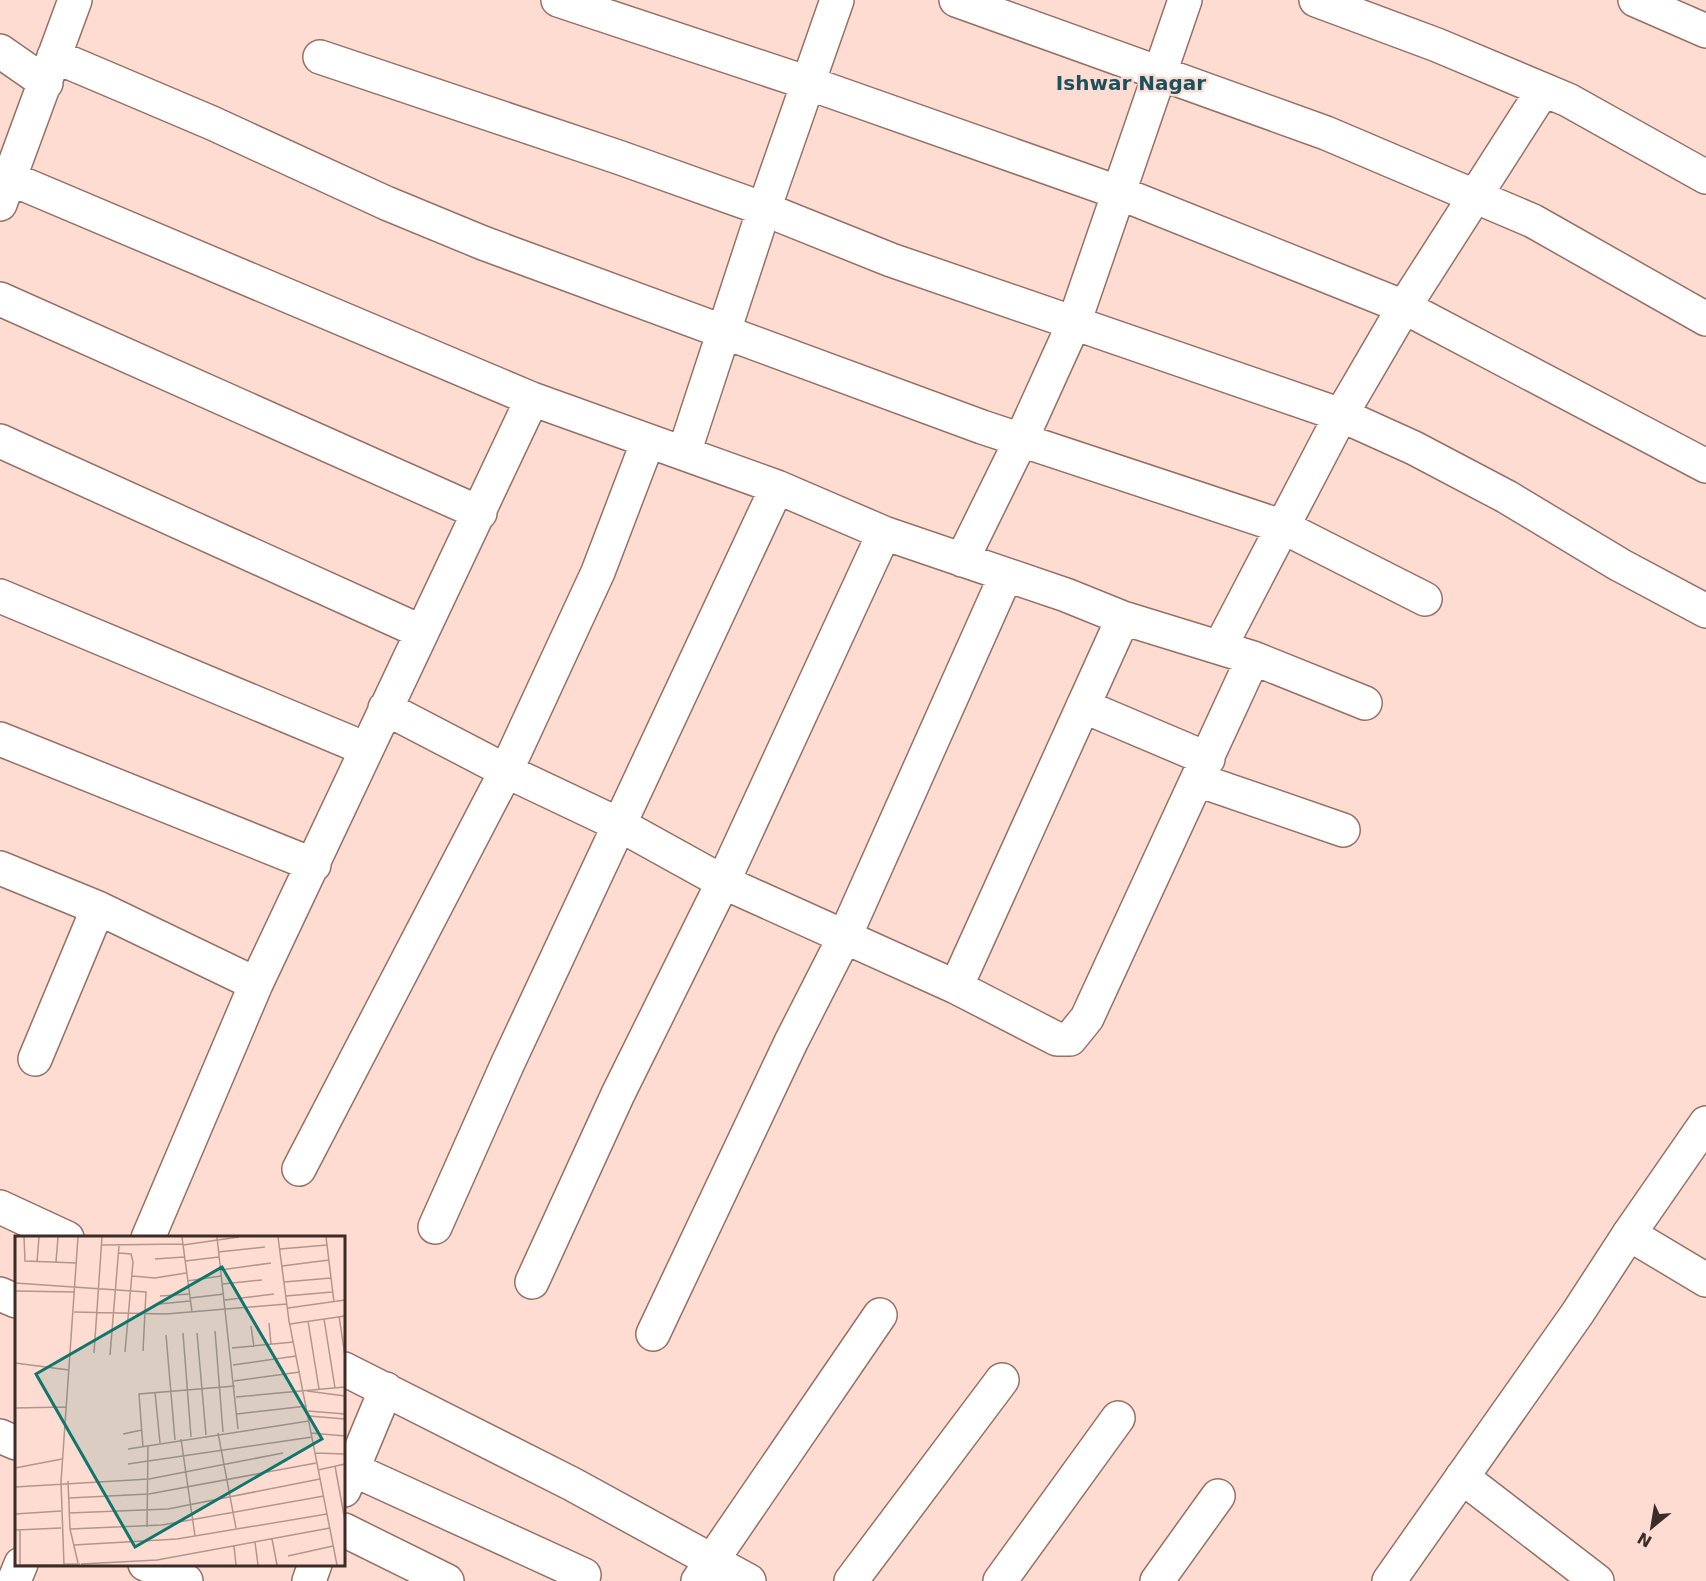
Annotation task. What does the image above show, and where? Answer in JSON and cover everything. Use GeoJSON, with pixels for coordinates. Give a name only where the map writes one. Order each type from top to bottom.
{"type":"FeatureCollection","features":[{"type":"Feature","properties":{"kind":"street"},"geometry":{"type":"LineString","coordinates":[[75,0],[5,191],[532,399],[777,488],[884,533],[1123,618],[1253,658],[1365,703]]}},
{"type":"Feature","properties":{"kind":"street"},"geometry":{"type":"LineString","coordinates":[[558,0],[808,83],[1117,192],[1404,307],[1706,466]]}},
{"type":"Feature","properties":{"kind":"street"},"geometry":{"type":"LineString","coordinates":[[684,453],[764,209],[837,0]]}},
{"type":"Feature","properties":{"kind":"street"},"geometry":{"type":"LineString","coordinates":[[956,0],[1326,133],[1533,221],[1706,319]]}},
{"type":"Feature","properties":{"kind":"street"},"geometry":{"type":"LineString","coordinates":[[962,560],[1021,440],[1074,323],[1117,192],[1185,0]]}},
{"type":"Feature","properties":{"kind":"street"},"geometry":{"type":"LineString","coordinates":[[1316,0],[1437,45],[1568,100],[1706,177]]}},
{"type":"Feature","properties":{"kind":"street"},"geometry":{"type":"LineString","coordinates":[[1635,0],[1706,31]]}},
{"type":"Feature","properties":{"kind":"street"},"geometry":{"type":"LineString","coordinates":[[0,51],[212,123],[397,208],[483,243],[1021,440],[1281,526],[1425,599]]}},
{"type":"Feature","properties":{"kind":"street"},"geometry":{"type":"LineString","coordinates":[[320,57],[618,156],[764,209],[891,260],[1341,415],[1414,448],[1507,497],[1620,565],[1706,611]]}},
{"type":"Feature","properties":{"kind":"street"},"geometry":{"type":"LineString","coordinates":[[1220,647],[1281,526],[1341,415],[1404,307],[1543,90]]}},
{"type":"Feature","properties":{"kind":"street"},"geometry":{"type":"LineString","coordinates":[[0,299],[480,513]]}},
{"type":"Feature","properties":{"kind":"street"},"geometry":{"type":"LineString","coordinates":[[149,1236],[191,1142],[256,984],[532,399]]}},
{"type":"Feature","properties":{"kind":"street"},"geometry":{"type":"LineString","coordinates":[[0,441],[422,632]]}},
{"type":"Feature","properties":{"kind":"street"},"geometry":{"type":"LineString","coordinates":[[299,1169],[506,771],[598,572],[648,441]]}},
{"type":"Feature","properties":{"kind":"street"},"geometry":{"type":"LineString","coordinates":[[435,1227],[507,1065],[777,488]]}},
{"type":"Feature","properties":{"kind":"street"},"geometry":{"type":"LineString","coordinates":[[532,1282],[618,1094],[723,882],[884,533]]}},
{"type":"Feature","properties":{"kind":"street"},"geometry":{"type":"LineString","coordinates":[[653,1335],[791,1042],[845,936],[1006,575]]}},
{"type":"Feature","properties":{"kind":"street"},"geometry":{"type":"LineString","coordinates":[[0,596],[366,749]]}},
{"type":"Feature","properties":{"kind":"street"},"geometry":{"type":"LineString","coordinates":[[956,987],[1123,618]]}},
{"type":"Feature","properties":{"kind":"street"},"geometry":{"type":"LineString","coordinates":[[385,708],[506,771],[620,825],[723,882],[956,987],[1057,1039],[1070,1039],[1087,1018],[1253,658]]}},
{"type":"Feature","properties":{"kind":"street"},"geometry":{"type":"LineString","coordinates":[[1083,706],[1203,769],[1343,830]]}},
{"type":"Feature","properties":{"kind":"street"},"geometry":{"type":"LineString","coordinates":[[0,739],[314,865]]}},
{"type":"Feature","properties":{"kind":"street"},"geometry":{"type":"LineString","coordinates":[[0,868],[98,908],[256,984]]}},
{"type":"Feature","properties":{"kind":"street"},"geometry":{"type":"LineString","coordinates":[[35,1059],[98,908]]}},
{"type":"Feature","properties":{"kind":"street"},"geometry":{"type":"LineString","coordinates":[[1389,1581],[1577,1314],[1706,1123]]}},
{"type":"Feature","properties":{"kind":"street"},"geometry":{"type":"LineString","coordinates":[[0,1207],[63,1236]]}},
{"type":"Feature","properties":{"kind":"street"},"geometry":{"type":"LineString","coordinates":[[1629,1234],[1706,1280]]}},
{"type":"Feature","properties":{"kind":"street"},"geometry":{"type":"LineString","coordinates":[[0,1294],[15,1301]]}},
{"type":"Feature","properties":{"kind":"street"},"geometry":{"type":"LineString","coordinates":[[705,1571],[880,1316]]}},
{"type":"Feature","properties":{"kind":"street"},"geometry":{"type":"LineString","coordinates":[[345,1369],[572,1484],[705,1571],[749,1581]]}},
{"type":"Feature","properties":{"kind":"street"},"geometry":{"type":"LineString","coordinates":[[851,1581],[1002,1380]]}},
{"type":"Feature","properties":{"kind":"street"},"geometry":{"type":"LineString","coordinates":[[386,1389],[349,1480],[584,1575]]}},
{"type":"Feature","properties":{"kind":"street"},"geometry":{"type":"LineString","coordinates":[[1000,1581],[1118,1418]]}},
{"type":"Feature","properties":{"kind":"street"},"geometry":{"type":"LineString","coordinates":[[0,1436],[15,1443]]}},
{"type":"Feature","properties":{"kind":"street"},"geometry":{"type":"LineString","coordinates":[[1462,1477],[1598,1581]]}},
{"type":"Feature","properties":{"kind":"street"},"geometry":{"type":"LineString","coordinates":[[1157,1581],[1218,1496]]}},
{"type":"Feature","properties":{"kind":"street"},"geometry":{"type":"LineString","coordinates":[[345,1530],[447,1581]]}},
{"type":"Feature","properties":{"kind":"street"},"geometry":{"type":"LineString","coordinates":[[150,1566],[186,1581]]}},
{"type":"Feature","properties":{"kind":"street"},"geometry":{"type":"LineString","coordinates":[[309,1581],[314,1566]]}},
{"type":"Feature","properties":{"kind":"district","name":"Ishwar Nagar"},"geometry":{"type":"Point","coordinates":[1131,83]}}]}
